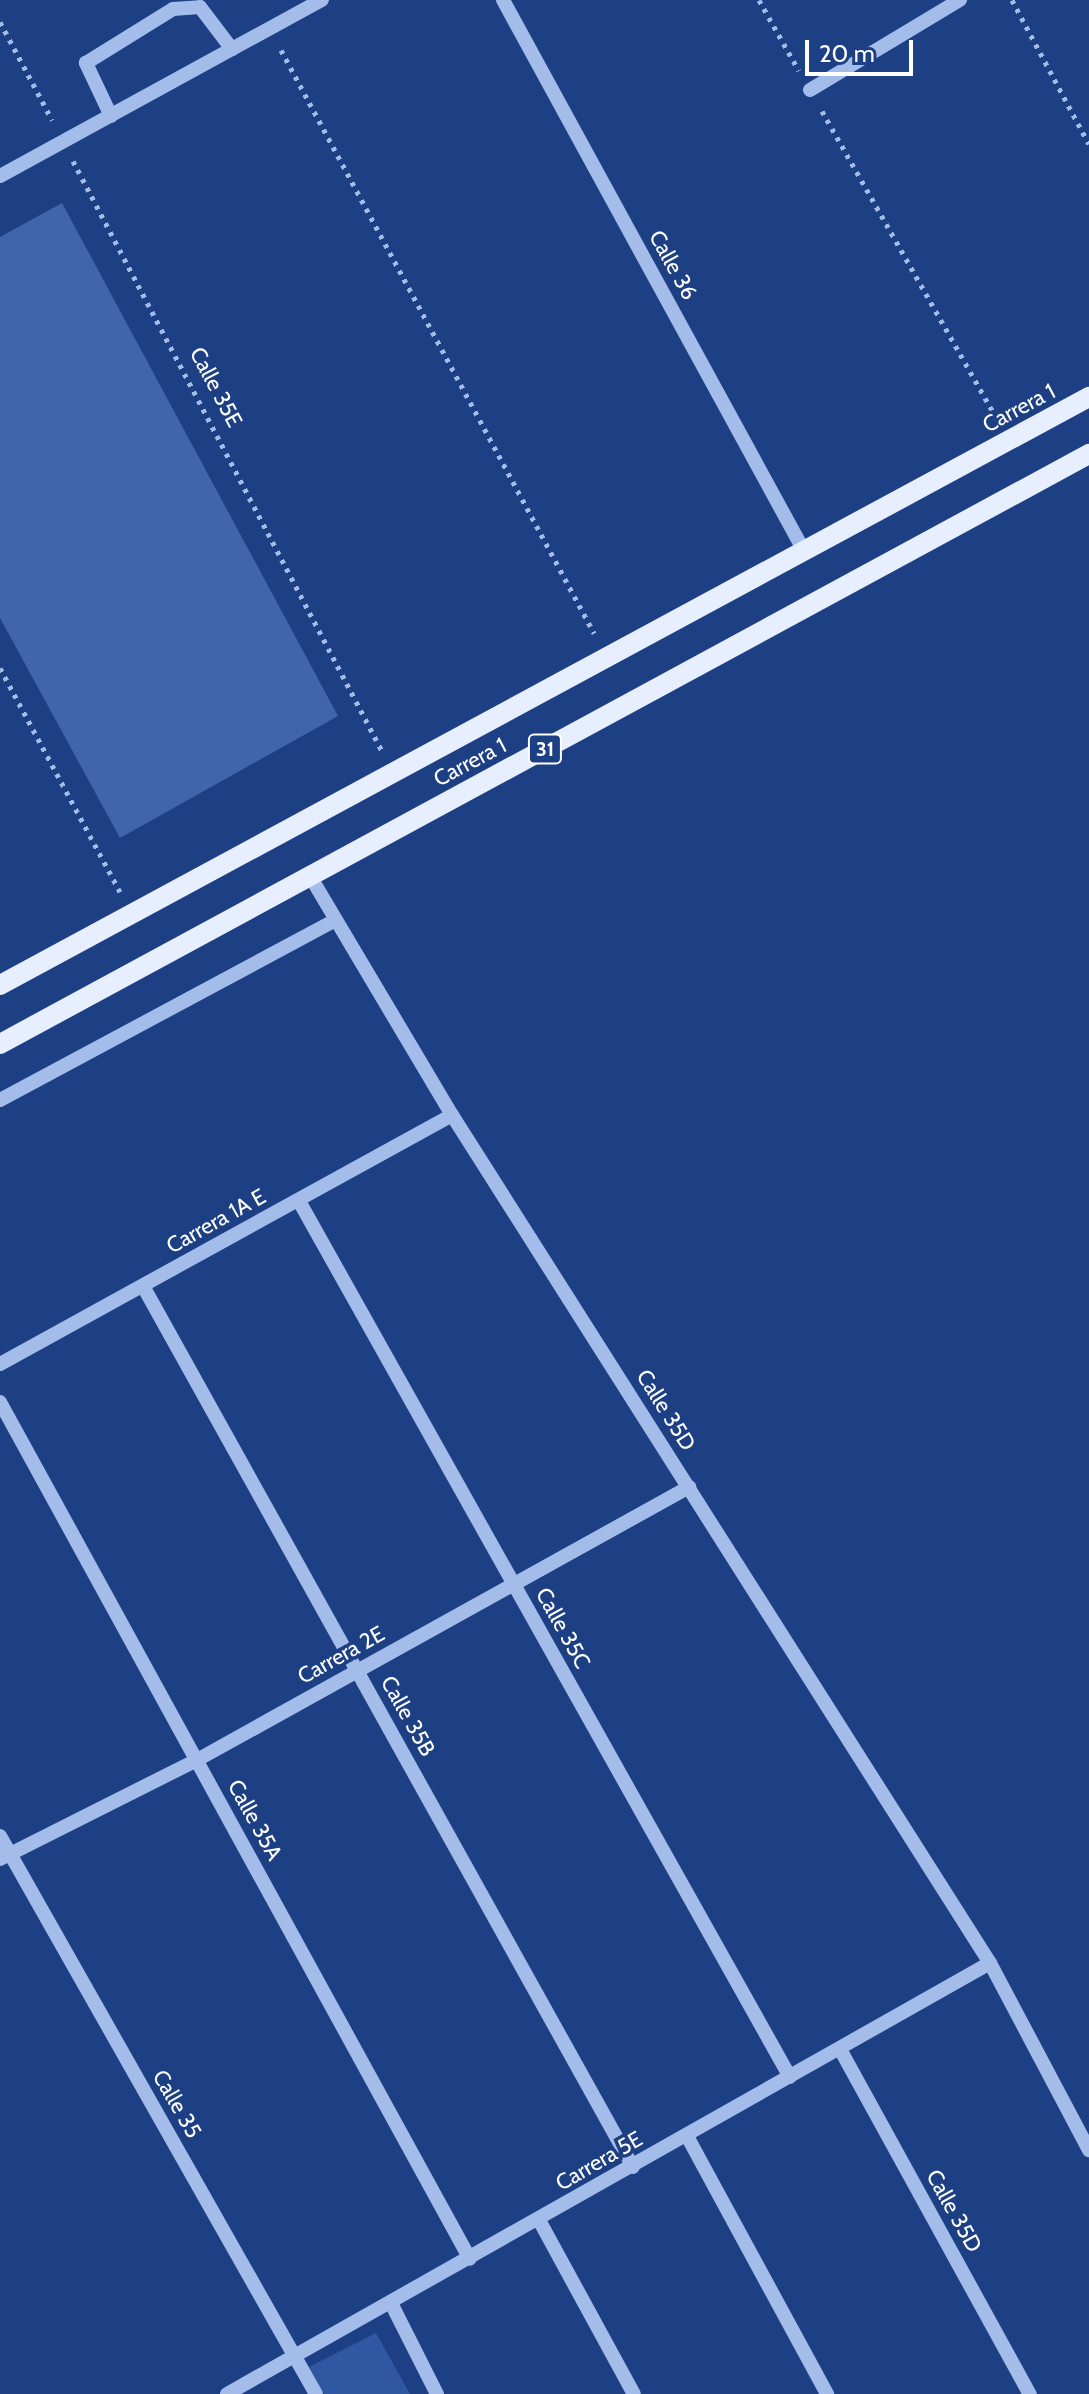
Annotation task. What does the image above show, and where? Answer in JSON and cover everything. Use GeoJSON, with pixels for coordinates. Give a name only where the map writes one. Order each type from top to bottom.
{"type":"FeatureCollection","features":[{"type":"Feature","properties":{"kind":"main road","name":"Carrera 1"},"geometry":{"type":"LineString","coordinates":[[0,985],[1089,397]]}},
{"type":"Feature","properties":{"kind":"main road","name":"Carrera 1"},"geometry":{"type":"LineString","coordinates":[[0,1044],[1089,454]]}},
{"type":"Feature","properties":{"kind":"street"},"geometry":{"type":"LineString","coordinates":[[0,176],[322,0]]}},
{"type":"Feature","properties":{"kind":"street","name":"Calle 36"},"geometry":{"type":"LineString","coordinates":[[503,0],[804,551]]}},
{"type":"Feature","properties":{"kind":"street"},"geometry":{"type":"LineString","coordinates":[[810,90],[960,0]]}},
{"type":"Feature","properties":{"kind":"street"},"geometry":{"type":"LineString","coordinates":[[111,116],[86,63],[173,9],[200,7],[232,49]]}},
{"type":"Feature","properties":{"kind":"street","name":"Calle 35D"},"geometry":{"type":"LineString","coordinates":[[310,876],[452,1115],[990,1963]]}},
{"type":"Feature","properties":{"kind":"street"},"geometry":{"type":"LineString","coordinates":[[0,1100],[335,920]]}},
{"type":"Feature","properties":{"kind":"street","name":"Carrera 1A E"},"geometry":{"type":"LineString","coordinates":[[0,1364],[452,1115]]}},
{"type":"Feature","properties":{"kind":"street","name":"Calle 35C"},"geometry":{"type":"LineString","coordinates":[[299,1201],[790,2077]]}},
{"type":"Feature","properties":{"kind":"street","name":"Calle 35B"},"geometry":{"type":"LineString","coordinates":[[143,1286],[633,2167]]}},
{"type":"Feature","properties":{"kind":"street","name":"Calle 35A"},"geometry":{"type":"LineString","coordinates":[[0,1402],[470,2259]]}},
{"type":"Feature","properties":{"kind":"street","name":"Carrera 2E"},"geometry":{"type":"LineString","coordinates":[[5,1856],[197,1760],[689,1487]]}},
{"type":"Feature","properties":{"kind":"street","name":"Calle 35"},"geometry":{"type":"LineString","coordinates":[[0,1836],[5,1856],[316,2394]]}},
{"type":"Feature","properties":{"kind":"street"},"geometry":{"type":"LineString","coordinates":[[990,1963],[1089,2150]]}},
{"type":"Feature","properties":{"kind":"street","name":"Carrera 5E"},"geometry":{"type":"LineString","coordinates":[[227,2394],[296,2358],[990,1963]]}},
{"type":"Feature","properties":{"kind":"street","name":"Calle 35D"},"geometry":{"type":"LineString","coordinates":[[840,2049],[1030,2394]]}},
{"type":"Feature","properties":{"kind":"street"},"geometry":{"type":"LineString","coordinates":[[687,2136],[827,2394]]}},
{"type":"Feature","properties":{"kind":"street"},"geometry":{"type":"LineString","coordinates":[[539,2220],[634,2394]]}},
{"type":"Feature","properties":{"kind":"street"},"geometry":{"type":"LineString","coordinates":[[391,2303],[437,2394]]}},
{"type":"Feature","properties":{"kind":"path"},"geometry":{"type":"LineString","coordinates":[[759,0],[1009,440]]}},
{"type":"Feature","properties":{"kind":"path"},"geometry":{"type":"LineString","coordinates":[[1012,0],[1089,144]]}},
{"type":"Feature","properties":{"kind":"path","name":"Calle 35E"},"geometry":{"type":"LineString","coordinates":[[0,22],[394,772]]}},
{"type":"Feature","properties":{"kind":"path"},"geometry":{"type":"LineString","coordinates":[[270,28],[607,657]]}},
{"type":"Feature","properties":{"kind":"path"},"geometry":{"type":"LineString","coordinates":[[0,668],[132,914]]}},
{"type":"Feature","properties":{"kind":"shaded area"},"geometry":{"type":"Polygon","coordinates":[[[376,2333],[410,2394],[324,2394],[309,2367],[376,2333]]]}},
{"type":"Feature","properties":{"kind":"building"},"geometry":{"type":"Polygon","coordinates":[[[62,203],[338,716],[120,838],[0,618],[0,237],[62,203]]]}}]}
